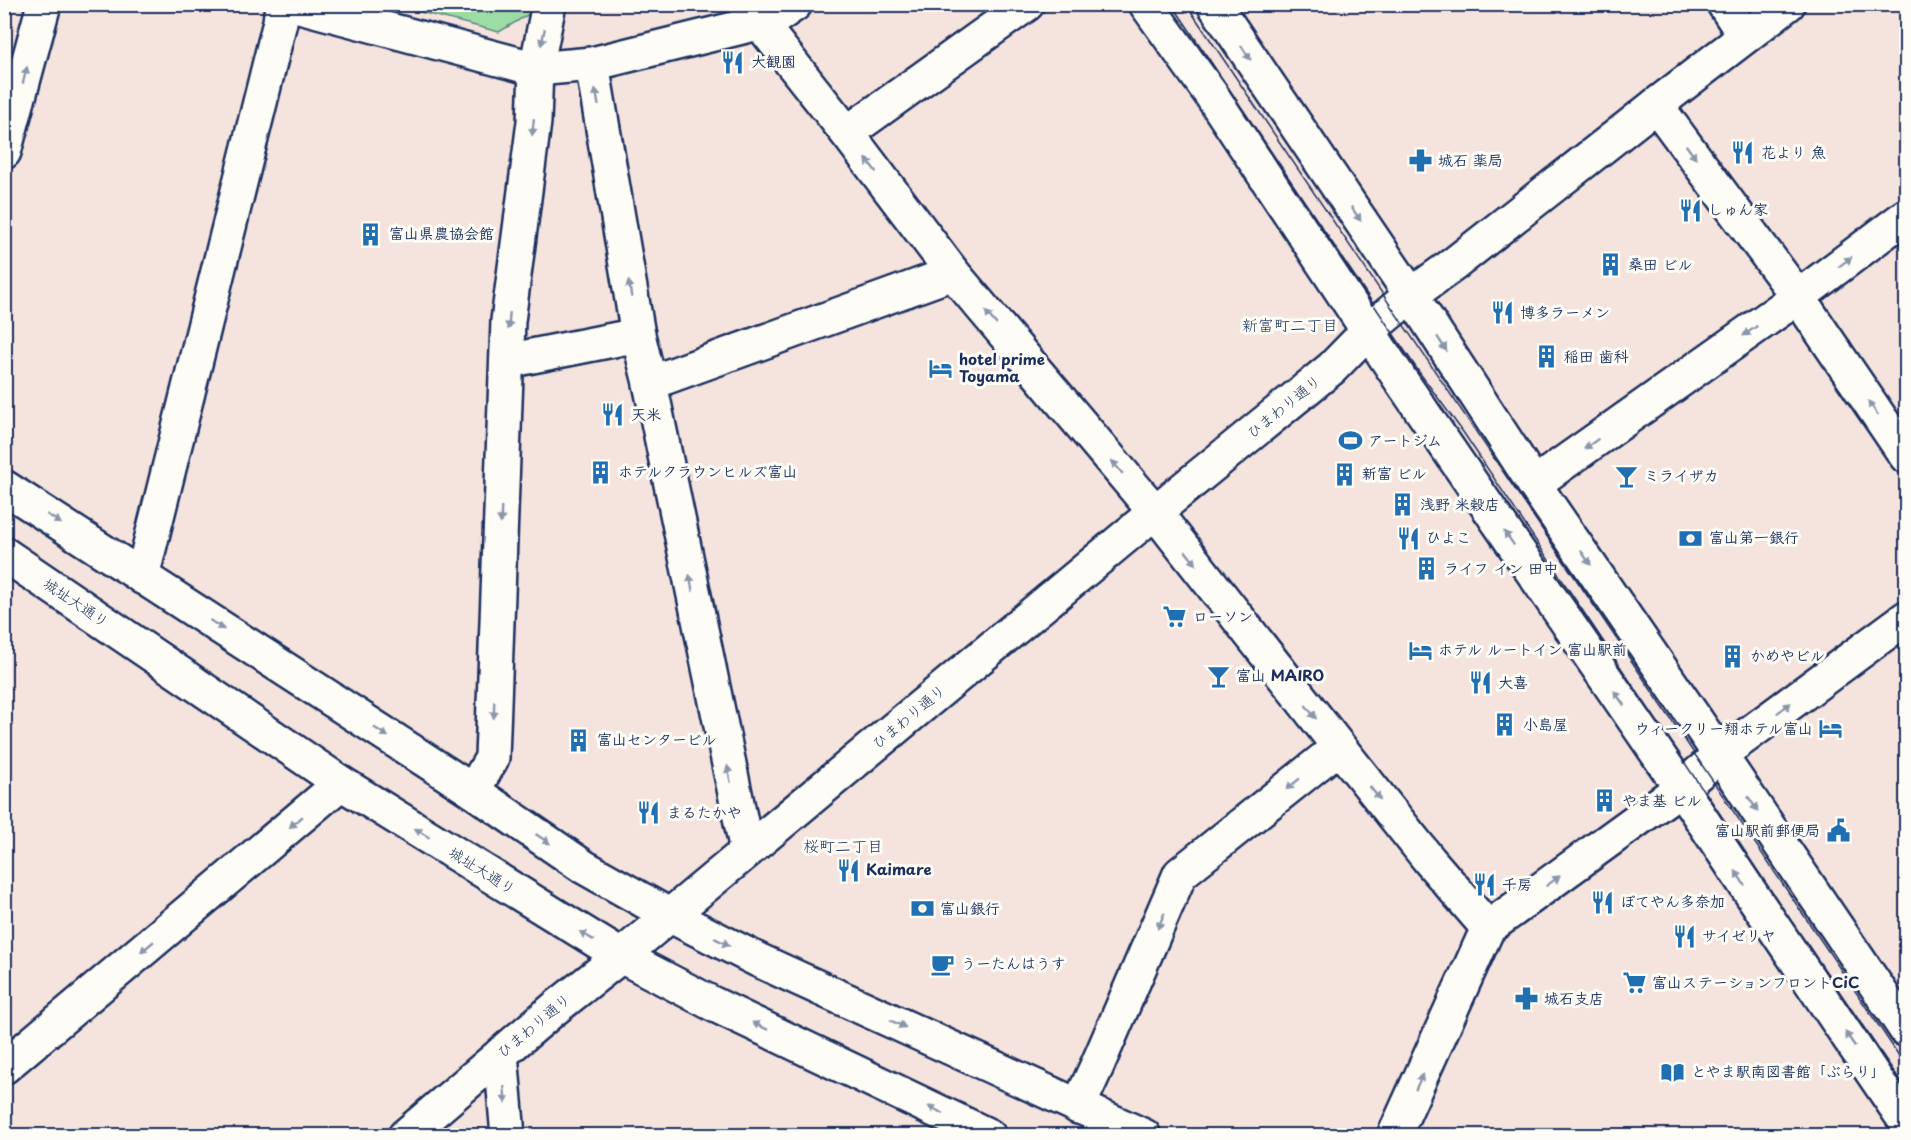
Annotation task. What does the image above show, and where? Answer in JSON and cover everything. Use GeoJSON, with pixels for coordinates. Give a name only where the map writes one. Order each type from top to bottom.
{"type":"FeatureCollection","features":[{"type":"Feature","properties":{"kind":"street"},"geometry":{"type":"LineString","coordinates":[[4,152],[44,4]]}},
{"type":"Feature","properties":{"kind":"street"},"geometry":{"type":"LineString","coordinates":[[142,577],[280,22],[282,4]]}},
{"type":"Feature","properties":{"kind":"street"},"geometry":{"type":"LineString","coordinates":[[292,4],[536,69],[592,64],[751,14],[773,19],[795,4]]}},
{"type":"Feature","properties":{"kind":"street"},"geometry":{"type":"LineString","coordinates":[[473,791],[492,758],[508,321],[534,122],[536,69],[549,4]]}},
{"type":"Feature","properties":{"kind":"street"},"geometry":{"type":"LineString","coordinates":[[847,133],[1027,4]]}},
{"type":"Feature","properties":{"kind":"street"},"geometry":{"type":"LineString","coordinates":[[1146,4],[1210,93],[1368,332],[1681,788],[1906,1122]]}},
{"type":"Feature","properties":{"kind":"street"},"geometry":{"type":"LineString","coordinates":[[1214,4],[1411,295],[1534,484],[1906,1030]]}},
{"type":"Feature","properties":{"kind":"street"},"geometry":{"type":"LineString","coordinates":[[1724,4],[1745,36]]}},
{"type":"Feature","properties":{"kind":"street","name":"ひまわり通り"},"geometry":{"type":"LineString","coordinates":[[405,1136],[1155,512],[1332,368],[1368,332],[1411,295],[1788,4]]}},
{"type":"Feature","properties":{"kind":"street"},"geometry":{"type":"LineString","coordinates":[[751,14],[847,133],[953,273],[1155,512],[1430,861],[1488,928]]}},
{"type":"Feature","properties":{"kind":"street"},"geometry":{"type":"LineString","coordinates":[[592,64],[638,335],[650,383],[747,851]]}},
{"type":"Feature","properties":{"kind":"street"},"geometry":{"type":"LineString","coordinates":[[1656,105],[1798,297],[1906,456]]}},
{"type":"Feature","properties":{"kind":"street"},"geometry":{"type":"LineString","coordinates":[[1534,484],[1798,297],[1906,216]]}},
{"type":"Feature","properties":{"kind":"street"},"geometry":{"type":"LineString","coordinates":[[650,383],[953,273]]}},
{"type":"Feature","properties":{"kind":"street"},"geometry":{"type":"LineString","coordinates":[[507,361],[638,335]]}},
{"type":"Feature","properties":{"kind":"street"},"geometry":{"type":"LineString","coordinates":[[4,487],[473,791],[584,867],[669,915],[758,960],[1144,1136]]}},
{"type":"Feature","properties":{"kind":"street","name":"城址大通り"},"geometry":{"type":"LineString","coordinates":[[4,554],[340,783],[621,956],[713,1004],[989,1136]]}},
{"type":"Feature","properties":{"kind":"street"},"geometry":{"type":"LineString","coordinates":[[1395,1136],[1488,928],[1681,788],[1720,755],[1906,618]]}},
{"type":"Feature","properties":{"kind":"street"},"geometry":{"type":"LineString","coordinates":[[1078,1107],[1180,874],[1339,747]]}},
{"type":"Feature","properties":{"kind":"street"},"geometry":{"type":"LineString","coordinates":[[4,1067],[340,783]]}},
{"type":"Feature","properties":{"kind":"street"},"geometry":{"type":"LineString","coordinates":[[501,1054],[508,1136]]}},
{"type":"Feature","properties":{"kind":"green space"},"geometry":{"type":"Polygon","coordinates":[[[393,5],[535,5],[534,11],[499,32],[393,5]]]}},
{"type":"Feature","properties":{"kind":"tram line"},"geometry":{"type":"LineString","coordinates":[[1172,4],[1419,372],[1463,432],[1906,1093]]}},
{"type":"Feature","properties":{"kind":"tram line"},"geometry":{"type":"LineString","coordinates":[[1186,4],[1906,1066]]}},
{"type":"Feature","properties":{"kind":"place","name":"大観園"},"geometry":{"type":"Point","coordinates":[733,62]}},
{"type":"Feature","properties":{"kind":"place","name":"花より 魚"},"geometry":{"type":"Point","coordinates":[1743,153]}},
{"type":"Feature","properties":{"kind":"place","name":"城石 薬局"},"geometry":{"type":"Point","coordinates":[1420,161]}},
{"type":"Feature","properties":{"kind":"place","name":"しゅん家"},"geometry":{"type":"Point","coordinates":[1690,210]}},
{"type":"Feature","properties":{"kind":"place","name":"富山県農協会館"},"geometry":{"type":"Point","coordinates":[371,234]}},
{"type":"Feature","properties":{"kind":"place","name":"桑田 ビル"},"geometry":{"type":"Point","coordinates":[1610,265]}},
{"type":"Feature","properties":{"kind":"place","name":"博多ラーメン"},"geometry":{"type":"Point","coordinates":[1502,313]}},
{"type":"Feature","properties":{"kind":"place","name":"稲田 歯科"},"geometry":{"type":"Point","coordinates":[1546,357]}},
{"type":"Feature","properties":{"kind":"place","name":"hotel prime Toyama"},"geometry":{"type":"Point","coordinates":[941,369]}},
{"type":"Feature","properties":{"kind":"place","name":"天米"},"geometry":{"type":"Point","coordinates":[613,415]}},
{"type":"Feature","properties":{"kind":"place","name":"アートジム"},"geometry":{"type":"Point","coordinates":[1350,441]}},
{"type":"Feature","properties":{"kind":"place","name":"ホテルクラウンヒルズ富山"},"geometry":{"type":"Point","coordinates":[600,472]}},
{"type":"Feature","properties":{"kind":"place","name":"新富 ビル"},"geometry":{"type":"Point","coordinates":[1344,474]}},
{"type":"Feature","properties":{"kind":"place","name":"ミライザカ"},"geometry":{"type":"Point","coordinates":[1626,476]}},
{"type":"Feature","properties":{"kind":"place","name":"浅野 米穀店"},"geometry":{"type":"Point","coordinates":[1402,505]}},
{"type":"Feature","properties":{"kind":"place","name":"ひよこ"},"geometry":{"type":"Point","coordinates":[1408,538]}},
{"type":"Feature","properties":{"kind":"place","name":"富山第一銀行"},"geometry":{"type":"Point","coordinates":[1691,538]}},
{"type":"Feature","properties":{"kind":"place","name":"ライフ イン 田中"},"geometry":{"type":"Point","coordinates":[1426,569]}},
{"type":"Feature","properties":{"kind":"place","name":"ローソン"},"geometry":{"type":"Point","coordinates":[1175,617]}},
{"type":"Feature","properties":{"kind":"place","name":"ホテル ルートイン 富山駅前"},"geometry":{"type":"Point","coordinates":[1420,650]}},
{"type":"Feature","properties":{"kind":"place","name":"かめやビル"},"geometry":{"type":"Point","coordinates":[1732,656]}},
{"type":"Feature","properties":{"kind":"place","name":"富山 MAIRO"},"geometry":{"type":"Point","coordinates":[1218,676]}},
{"type":"Feature","properties":{"kind":"place","name":"大喜"},"geometry":{"type":"Point","coordinates":[1480,683]}},
{"type":"Feature","properties":{"kind":"place","name":"小島屋"},"geometry":{"type":"Point","coordinates":[1505,725]}},
{"type":"Feature","properties":{"kind":"place","name":"ウィークリー翔ホテル富山"},"geometry":{"type":"Point","coordinates":[1831,729]}},
{"type":"Feature","properties":{"kind":"place","name":"富山センタービル"},"geometry":{"type":"Point","coordinates":[579,740]}},
{"type":"Feature","properties":{"kind":"place","name":"やま基 ビル"},"geometry":{"type":"Point","coordinates":[1604,801]}},
{"type":"Feature","properties":{"kind":"place","name":"まるたかや"},"geometry":{"type":"Point","coordinates":[649,813]}},
{"type":"Feature","properties":{"kind":"place","name":"富山駅前郵便局"},"geometry":{"type":"Point","coordinates":[1838,831]}},
{"type":"Feature","properties":{"kind":"place","name":"Kaimare"},"geometry":{"type":"Point","coordinates":[848,870]}},
{"type":"Feature","properties":{"kind":"place","name":"千房"},"geometry":{"type":"Point","coordinates":[1484,885]}},
{"type":"Feature","properties":{"kind":"place","name":"ぼてやん多奈加"},"geometry":{"type":"Point","coordinates":[1602,902]}},
{"type":"Feature","properties":{"kind":"place","name":"富山銀行"},"geometry":{"type":"Point","coordinates":[922,909]}},
{"type":"Feature","properties":{"kind":"place","name":"サイゼリヤ"},"geometry":{"type":"Point","coordinates":[1684,936]}},
{"type":"Feature","properties":{"kind":"place","name":"うーたんはうす"},"geometry":{"type":"Point","coordinates":[943,964]}},
{"type":"Feature","properties":{"kind":"place","name":"富山ステーションフロントCiC"},"geometry":{"type":"Point","coordinates":[1634,983]}},
{"type":"Feature","properties":{"kind":"place","name":"城石支店"},"geometry":{"type":"Point","coordinates":[1526,999]}},
{"type":"Feature","properties":{"kind":"place","name":"とやま駅南図書館「ぶらり」"},"geometry":{"type":"Point","coordinates":[1673,1072]}},
{"type":"Feature","properties":{"kind":"district","name":"新富町二丁目"},"geometry":{"type":"Point","coordinates":[1290,325]}},
{"type":"Feature","properties":{"kind":"district","name":"桜町二丁目"},"geometry":{"type":"Point","coordinates":[843,846]}}]}
